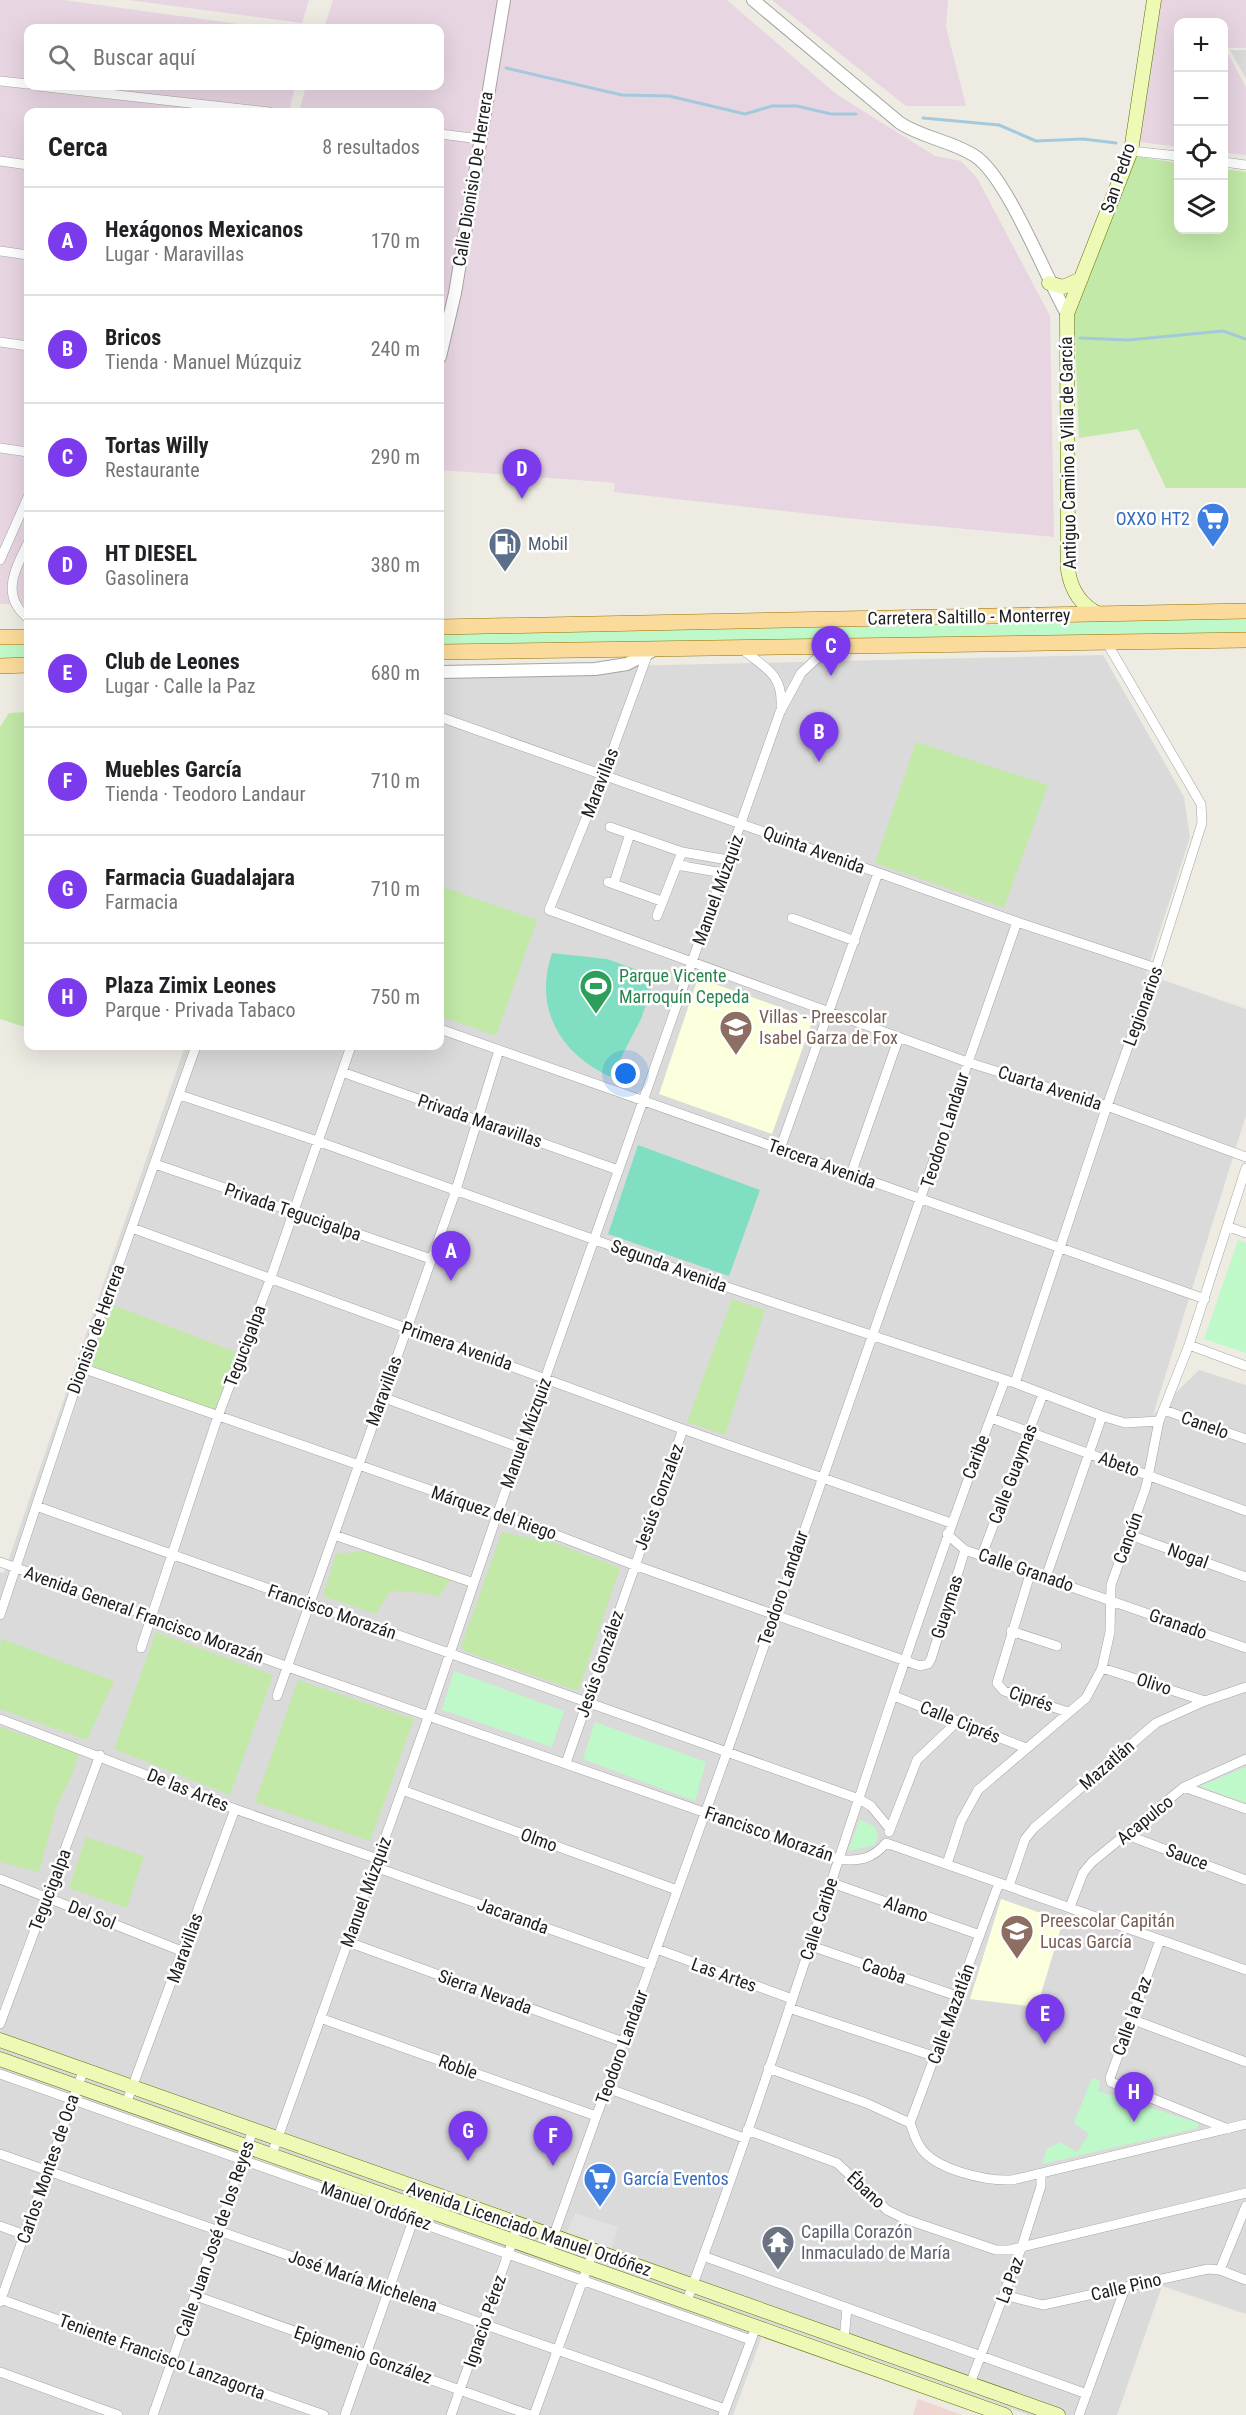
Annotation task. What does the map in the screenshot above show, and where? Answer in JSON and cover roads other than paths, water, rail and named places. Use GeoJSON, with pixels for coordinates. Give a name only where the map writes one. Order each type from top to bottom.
{"type":"FeatureCollection","features":[{"type":"Feature","properties":{"kind":"main road","name":"San Pedro"},"geometry":{"type":"LineString","coordinates":[[1067,314],[1131,150],[1154,0]]}},
{"type":"Feature","properties":{"kind":"main road"},"geometry":{"type":"LineString","coordinates":[[1048,283],[1068,286],[1081,279]]}},
{"type":"Feature","properties":{"kind":"main road","name":"Antiguo Camino a Villa de García"},"geometry":{"type":"LineString","coordinates":[[1067,314],[1068,570],[1075,594],[1087,607],[1099,614]]}},
{"type":"Feature","properties":{"kind":"main road","name":"Carretera Saltillo - Monterrey"},"geometry":{"type":"LineString","coordinates":[[444,627],[1246,611]]}},
{"type":"Feature","properties":{"kind":"main road"},"geometry":{"type":"LineString","coordinates":[[0,637],[24,637]]}},
{"type":"Feature","properties":{"kind":"main road","name":"Carretera Saltillo - Monterrey"},"geometry":{"type":"LineString","coordinates":[[444,652],[652,652],[1246,640]]}},
{"type":"Feature","properties":{"kind":"main road"},"geometry":{"type":"LineString","coordinates":[[0,666],[24,665]]}},
{"type":"Feature","properties":{"kind":"main road","name":"Avenida Licenciado Manuel Ordóñez"},"geometry":{"type":"LineString","coordinates":[[0,2040],[518,2226],[1058,2415]]}},
{"type":"Feature","properties":{"kind":"main road","name":"Avenida Licenciado Manuel Ordóñez"},"geometry":{"type":"LineString","coordinates":[[0,2059],[272,2154],[415,2213],[510,2248],[547,2254],[584,2274],[686,2303],[753,2333],[917,2384],[1005,2415]]}},
{"type":"Feature","properties":{"kind":"main road"},"geometry":{"type":"LineString","coordinates":[[917,2384],[955,2386],[970,2384],[973,2403],[1014,2399]]}},
{"type":"Feature","properties":{"kind":"street","name":"Calle Dionisio De Herrera"},"geometry":{"type":"LineString","coordinates":[[444,340],[504,0]]}},
{"type":"Feature","properties":{"kind":"street"},"geometry":{"type":"LineString","coordinates":[[753,0],[900,123],[913,132],[975,156],[989,167],[1006,194],[1048,283],[1067,314]]}},
{"type":"Feature","properties":{"kind":"street"},"geometry":{"type":"LineString","coordinates":[[0,81],[24,84]]}},
{"type":"Feature","properties":{"kind":"street"},"geometry":{"type":"LineString","coordinates":[[72,90],[226,108]]}},
{"type":"Feature","properties":{"kind":"street"},"geometry":{"type":"LineString","coordinates":[[444,134],[480,139]]}},
{"type":"Feature","properties":{"kind":"street"},"geometry":{"type":"LineString","coordinates":[[1131,150],[1174,155]]}},
{"type":"Feature","properties":{"kind":"street"},"geometry":{"type":"LineString","coordinates":[[0,161],[24,164]]}},
{"type":"Feature","properties":{"kind":"street"},"geometry":{"type":"LineString","coordinates":[[1228,163],[1246,165]]}},
{"type":"Feature","properties":{"kind":"street"},"geometry":{"type":"LineString","coordinates":[[0,251],[24,254]]}},
{"type":"Feature","properties":{"kind":"street"},"geometry":{"type":"LineString","coordinates":[[0,342],[24,345]]}},
{"type":"Feature","properties":{"kind":"street"},"geometry":{"type":"LineString","coordinates":[[0,448],[24,451]]}},
{"type":"Feature","properties":{"kind":"street"},"geometry":{"type":"LineString","coordinates":[[0,560],[24,506]]}},
{"type":"Feature","properties":{"kind":"street"},"geometry":{"type":"LineString","coordinates":[[24,551],[14,571],[11,589],[17,606],[24,614]]}},
{"type":"Feature","properties":{"kind":"street","name":"Legionarios"},"geometry":{"type":"LineString","coordinates":[[1010,1381],[1156,968],[1200,832],[1201,804],[1107,643]]}},
{"type":"Feature","properties":{"kind":"street","name":"Manuel Múzquiz"},"geometry":{"type":"LineString","coordinates":[[272,2154],[429,1715],[497,1515],[780,712],[801,673],[828,648]]}},
{"type":"Feature","properties":{"kind":"street","name":"Manuel Múzquiz"},"geometry":{"type":"LineString","coordinates":[[742,649],[778,680],[782,691],[780,712]]}},
{"type":"Feature","properties":{"kind":"street"},"geometry":{"type":"LineString","coordinates":[[444,672],[617,667],[652,652]]}},
{"type":"Feature","properties":{"kind":"street","name":"Maravillas"},"geometry":{"type":"LineString","coordinates":[[549,910],[652,652]]}},
{"type":"Feature","properties":{"kind":"street","name":"Quinta Avenida"},"geometry":{"type":"LineString","coordinates":[[444,718],[1017,922],[1156,968]]}},
{"type":"Feature","properties":{"kind":"street"},"geometry":{"type":"LineString","coordinates":[[610,827],[682,852],[728,860]]}},
{"type":"Feature","properties":{"kind":"street"},"geometry":{"type":"LineString","coordinates":[[630,834],[611,882],[661,901]]}},
{"type":"Feature","properties":{"kind":"street"},"geometry":{"type":"LineString","coordinates":[[657,916],[682,852]]}},
{"type":"Feature","properties":{"kind":"street"},"geometry":{"type":"LineString","coordinates":[[677,865],[723,873]]}},
{"type":"Feature","properties":{"kind":"street"},"geometry":{"type":"LineString","coordinates":[[780,1149],[878,873]]}},
{"type":"Feature","properties":{"kind":"street","name":"Cuarta Avenida"},"geometry":{"type":"LineString","coordinates":[[549,910],[692,960],[967,1062],[1107,1106],[1246,1157]]}},
{"type":"Feature","properties":{"kind":"street"},"geometry":{"type":"LineString","coordinates":[[792,918],[855,941]]}},
{"type":"Feature","properties":{"kind":"street","name":"Teodoro Landaur"},"geometry":{"type":"LineString","coordinates":[[547,2254],[727,1752],[1017,922]]}},
{"type":"Feature","properties":{"kind":"street","name":"Tercera Avenida"},"geometry":{"type":"LineString","coordinates":[[444,1030],[1205,1299]]}},
{"type":"Feature","properties":{"kind":"street"},"geometry":{"type":"LineString","coordinates":[[851,1174],[899,1037]]}},
{"type":"Feature","properties":{"kind":"street","name":"Dionisio de Herrera"},"geometry":{"type":"LineString","coordinates":[[0,1615],[82,1368],[195,1050]]}},
{"type":"Feature","properties":{"kind":"street","name":"Tegucigalpa"},"geometry":{"type":"LineString","coordinates":[[141,1648],[218,1416],[270,1280],[350,1050]]}},
{"type":"Feature","properties":{"kind":"street","name":"Maravillas"},"geometry":{"type":"LineString","coordinates":[[278,1696],[357,1465],[456,1190],[499,1050]]}},
{"type":"Feature","properties":{"kind":"street","name":"Privada Maravillas"},"geometry":{"type":"LineString","coordinates":[[342,1072],[618,1170]]}},
{"type":"Feature","properties":{"kind":"street","name":"Segunda Avenida"},"geometry":{"type":"LineString","coordinates":[[180,1095],[594,1238],[730,1288],[1010,1381],[1125,1424],[1159,1420]]}},
{"type":"Feature","properties":{"kind":"street","name":"Privada Tegucigalpa"},"geometry":{"type":"LineString","coordinates":[[155,1164],[431,1259]]}},
{"type":"Feature","properties":{"kind":"street","name":"Cancún"},"geometry":{"type":"LineString","coordinates":[[948,1864],[962,1821],[978,1790],[1086,1698],[1102,1668],[1110,1632],[1111,1585],[1146,1487],[1159,1420],[1205,1299],[1246,1168]]}},
{"type":"Feature","properties":{"kind":"street"},"geometry":{"type":"LineString","coordinates":[[1229,1227],[1246,1233]]}},
{"type":"Feature","properties":{"kind":"street","name":"Primera Avenida"},"geometry":{"type":"LineString","coordinates":[[132,1228],[270,1280],[546,1377],[683,1429],[951,1523]]}},
{"type":"Feature","properties":{"kind":"street"},"geometry":{"type":"LineString","coordinates":[[1189,1345],[1246,1366]]}},
{"type":"Feature","properties":{"kind":"street","name":"Márquez del Riego"},"geometry":{"type":"LineString","coordinates":[[82,1368],[920,1666],[928,1664]]}},
{"type":"Feature","properties":{"kind":"street","name":"Caribe"},"geometry":{"type":"LineString","coordinates":[[946,1534],[991,1418],[1010,1381]]}},
{"type":"Feature","properties":{"kind":"street","name":"Calle Guaymas"},"geometry":{"type":"LineString","coordinates":[[982,1555],[1043,1394]]}},
{"type":"Feature","properties":{"kind":"street"},"geometry":{"type":"LineString","coordinates":[[382,1396],[521,1448]]}},
{"type":"Feature","properties":{"kind":"street","name":"Canelo"},"geometry":{"type":"LineString","coordinates":[[1164,1410],[1246,1439]]}},
{"type":"Feature","properties":{"kind":"street"},"geometry":{"type":"LineString","coordinates":[[1046,1576],[1102,1416]]}},
{"type":"Feature","properties":{"kind":"street","name":"Abeto"},"geometry":{"type":"LineString","coordinates":[[991,1418],[1246,1510]]}},
{"type":"Feature","properties":{"kind":"street","name":"Jesús Gonzalez"},"geometry":{"type":"LineString","coordinates":[[634,1565],[683,1429]]}},
{"type":"Feature","properties":{"kind":"street","name":"Francisco Morazán"},"geometry":{"type":"LineString","coordinates":[[36,1506],[859,1799],[871,1806],[890,1829]]}},
{"type":"Feature","properties":{"kind":"street","name":"Calle Granado"},"geometry":{"type":"LineString","coordinates":[[946,1534],[965,1550],[1046,1576],[1110,1600]]}},
{"type":"Feature","properties":{"kind":"street","name":"Calle Caribe"},"geometry":{"type":"LineString","coordinates":[[686,2303],[811,1946],[946,1534]]}},
{"type":"Feature","properties":{"kind":"street"},"geometry":{"type":"LineString","coordinates":[[334,1535],[474,1583]]}},
{"type":"Feature","properties":{"kind":"street","name":"Nogal"},"geometry":{"type":"LineString","coordinates":[[1130,1535],[1246,1577]]}},
{"type":"Feature","properties":{"kind":"street","name":"Guaymas"},"geometry":{"type":"LineString","coordinates":[[928,1664],[965,1550]]}},
{"type":"Feature","properties":{"kind":"street","name":"Avenida General Francisco Morazán"},"geometry":{"type":"LineString","coordinates":[[0,1562],[288,1667]]}},
{"type":"Feature","properties":{"kind":"street","name":"Jesús González"},"geometry":{"type":"LineString","coordinates":[[566,1763],[634,1565]]}},
{"type":"Feature","properties":{"kind":"street"},"geometry":{"type":"LineString","coordinates":[[1030,1571],[1011,1631],[1057,1646]]}},
{"type":"Feature","properties":{"kind":"street","name":"Granado"},"geometry":{"type":"LineString","coordinates":[[1110,1600],[1246,1648]]}},
{"type":"Feature","properties":{"kind":"street","name":"Ciprés"},"geometry":{"type":"LineString","coordinates":[[1011,1631],[997,1683],[1004,1691],[1068,1712]]}},
{"type":"Feature","properties":{"kind":"street","name":"Francisco Morazán"},"geometry":{"type":"LineString","coordinates":[[288,1667],[838,1859],[863,1859],[877,1855],[886,1843]]}},
{"type":"Feature","properties":{"kind":"street","name":"Olivo"},"geometry":{"type":"LineString","coordinates":[[1102,1668],[1205,1701]]}},
{"type":"Feature","properties":{"kind":"street","name":"Mazatlán"},"geometry":{"type":"LineString","coordinates":[[1004,1885],[1025,1839],[1034,1828],[1156,1723],[1205,1701],[1246,1687]]}},
{"type":"Feature","properties":{"kind":"street","name":"Calle Ciprés"},"geometry":{"type":"LineString","coordinates":[[894,1696],[1026,1748]]}},
{"type":"Feature","properties":{"kind":"street","name":"De las Artes"},"geometry":{"type":"LineString","coordinates":[[0,1719],[100,1755],[376,1863]]}},
{"type":"Feature","properties":{"kind":"street"},"geometry":{"type":"LineString","coordinates":[[959,1720],[918,1760],[886,1843],[1246,1970]]}},
{"type":"Feature","properties":{"kind":"street","name":"Tegucigalpa"},"geometry":{"type":"LineString","coordinates":[[0,2024],[100,1755]]}},
{"type":"Feature","properties":{"kind":"street","name":"Acapulco"},"geometry":{"type":"LineString","coordinates":[[1070,1907],[1083,1873],[1184,1787],[1246,1760]]}},
{"type":"Feature","properties":{"kind":"street"},"geometry":{"type":"LineString","coordinates":[[1184,1787],[1246,1809]]}},
{"type":"Feature","properties":{"kind":"street","name":"Olmo"},"geometry":{"type":"LineString","coordinates":[[402,1790],[677,1890]]}},
{"type":"Feature","properties":{"kind":"street","name":"Maravillas"},"geometry":{"type":"LineString","coordinates":[[126,2104],[235,1809]]}},
{"type":"Feature","properties":{"kind":"street","name":"Sauce"},"geometry":{"type":"LineString","coordinates":[[1127,1835],[1246,1880]]}},
{"type":"Feature","properties":{"kind":"street","name":"Jacaranda"},"geometry":{"type":"LineString","coordinates":[[376,1863],[651,1965]]}},
{"type":"Feature","properties":{"kind":"street","name":"Del Sol"},"geometry":{"type":"LineString","coordinates":[[0,1879],[184,1952]]}},
{"type":"Feature","properties":{"kind":"street","name":"Alamo"},"geometry":{"type":"LineString","coordinates":[[832,1883],[980,1935]]}},
{"type":"Feature","properties":{"kind":"street","name":"Calle Mazatlán"},"geometry":{"type":"LineString","coordinates":[[910,2123],[980,1935],[1004,1885]]}},
{"type":"Feature","properties":{"kind":"street","name":"Calle la Paz"},"geometry":{"type":"LineString","coordinates":[[1160,1940],[1110,2078],[1111,2082],[1202,2116],[1228,2129]]}},
{"type":"Feature","properties":{"kind":"street","name":"Sierra Nevada"},"geometry":{"type":"LineString","coordinates":[[348,1942],[623,2042]]}},
{"type":"Feature","properties":{"kind":"street","name":"Caoba"},"geometry":{"type":"LineString","coordinates":[[811,1946],[957,1996]]}},
{"type":"Feature","properties":{"kind":"street","name":"Las Artes"},"geometry":{"type":"LineString","coordinates":[[657,1949],[790,2004],[936,2057]]}},
{"type":"Feature","properties":{"kind":"street","name":"Roble"},"geometry":{"type":"LineString","coordinates":[[320,2018],[596,2116]]}},
{"type":"Feature","properties":{"kind":"street"},"geometry":{"type":"LineString","coordinates":[[1131,2019],[1246,2062]]}},
{"type":"Feature","properties":{"kind":"street"},"geometry":{"type":"LineString","coordinates":[[768,2068],[866,2103],[910,2123],[919,2145],[936,2162],[980,2178],[1012,2180],[1246,2124]]}},
{"type":"Feature","properties":{"kind":"street","name":"Carlos Montes de Oca"},"geometry":{"type":"LineString","coordinates":[[0,2300],[84,2069]]}},
{"type":"Feature","properties":{"kind":"street","name":"Manuel Ordóñez"},"geometry":{"type":"LineString","coordinates":[[0,2074],[244,2160],[415,2213]]}},
{"type":"Feature","properties":{"kind":"street","name":"Ébano"},"geometry":{"type":"LineString","coordinates":[[607,2088],[837,2163],[887,2210],[925,2228],[996,2250],[1009,2250],[1246,2193]]}},
{"type":"Feature","properties":{"kind":"street","name":"Calle Juan José de los Reyes"},"geometry":{"type":"LineString","coordinates":[[153,2415],[253,2130]]}},
{"type":"Feature","properties":{"kind":"street","name":"José María Michelena"},"geometry":{"type":"LineString","coordinates":[[0,2154],[557,2349],[724,2412]]}},
{"type":"Feature","properties":{"kind":"street","name":"La Paz"},"geometry":{"type":"LineString","coordinates":[[970,2384],[1022,2246],[1041,2186],[1041,2173]]}},
{"type":"Feature","properties":{"kind":"street"},"geometry":{"type":"LineString","coordinates":[[345,2415],[423,2192]]}},
{"type":"Feature","properties":{"kind":"street"},"geometry":{"type":"LineString","coordinates":[[1220,2270],[1246,2206]]}},
{"type":"Feature","properties":{"kind":"street"},"geometry":{"type":"LineString","coordinates":[[0,2226],[25,2235]]}},
{"type":"Feature","properties":{"kind":"street","name":"Ignacio Pérez"},"geometry":{"type":"LineString","coordinates":[[451,2415],[518,2226]]}},
{"type":"Feature","properties":{"kind":"street"},"geometry":{"type":"LineString","coordinates":[[510,2248],[753,2333],[724,2412]]}},
{"type":"Feature","properties":{"kind":"street"},"geometry":{"type":"LineString","coordinates":[[532,2415],[593,2252]]}},
{"type":"Feature","properties":{"kind":"street"},"geometry":{"type":"LineString","coordinates":[[703,2256],[1087,2394]]}},
{"type":"Feature","properties":{"kind":"street","name":"Calle Pino"},"geometry":{"type":"LineString","coordinates":[[1004,2295],[1043,2305],[1125,2289],[1194,2271],[1220,2270],[1246,2280]]}},
{"type":"Feature","properties":{"kind":"street"},"geometry":{"type":"LineString","coordinates":[[1079,2415],[1125,2289]]}},
{"type":"Feature","properties":{"kind":"street","name":"Epigmenio González"},"geometry":{"type":"LineString","coordinates":[[196,2296],[532,2415]]}},
{"type":"Feature","properties":{"kind":"street","name":"Teniente Francisco Lanzagorta"},"geometry":{"type":"LineString","coordinates":[[0,2300],[324,2415]]}},
{"type":"Feature","properties":{"kind":"street"},"geometry":{"type":"LineString","coordinates":[[844,2339],[847,2307]]}},
{"type":"Feature","properties":{"kind":"street"},"geometry":{"type":"LineString","coordinates":[[0,2372],[118,2415]]}},
{"type":"Feature","properties":{"kind":"waterway"},"geometry":{"type":"LineString","coordinates":[[506,68],[622,95],[669,96],[745,114],[772,106],[797,106],[831,114],[856,114]]}},
{"type":"Feature","properties":{"kind":"waterway"},"geometry":{"type":"LineString","coordinates":[[923,118],[999,125],[1036,141],[1083,139],[1116,143]]}},
{"type":"Feature","properties":{"kind":"waterway"},"geometry":{"type":"LineString","coordinates":[[1080,338],[1128,340],[1223,331],[1246,339]]}},
{"type":"Feature","properties":{"kind":"place","name":"HT DIESEL"},"geometry":{"type":"Point","coordinates":[522,499]}},
{"type":"Feature","properties":{"kind":"place","name":"OXXO HT2"},"geometry":{"type":"Point","coordinates":[1213,548]}},
{"type":"Feature","properties":{"kind":"place","name":"Mobil"},"geometry":{"type":"Point","coordinates":[505,573]}},
{"type":"Feature","properties":{"kind":"place","name":"Tortas Willy"},"geometry":{"type":"Point","coordinates":[831,676]}},
{"type":"Feature","properties":{"kind":"place","name":"Bricos"},"geometry":{"type":"Point","coordinates":[819,762]}},
{"type":"Feature","properties":{"kind":"place","name":"Parque Vicente Marroquín Cepeda"},"geometry":{"type":"Point","coordinates":[596,1015]}},
{"type":"Feature","properties":{"kind":"place","name":"Villas - Preescolar Isabel Garza de Fox"},"geometry":{"type":"Point","coordinates":[736,1056]}},
{"type":"Feature","properties":{"kind":"place","name":"Hexágonos Mexicanos"},"geometry":{"type":"Point","coordinates":[451,1281]}},
{"type":"Feature","properties":{"kind":"place","name":"Preescolar Capitán Lucas García"},"geometry":{"type":"Point","coordinates":[1017,1960]}},
{"type":"Feature","properties":{"kind":"place","name":"Club de Leones"},"geometry":{"type":"Point","coordinates":[1045,2044]}},
{"type":"Feature","properties":{"kind":"place","name":"Plaza Zimix Leones"},"geometry":{"type":"Point","coordinates":[1134,2122]}},
{"type":"Feature","properties":{"kind":"place","name":"Farmacia Guadalajara"},"geometry":{"type":"Point","coordinates":[468,2161]}},
{"type":"Feature","properties":{"kind":"place","name":"Muebles García"},"geometry":{"type":"Point","coordinates":[553,2166]}},
{"type":"Feature","properties":{"kind":"place","name":"García Eventos"},"geometry":{"type":"Point","coordinates":[600,2208]}},
{"type":"Feature","properties":{"kind":"place","name":"Capilla Corazón Inmaculado de María"},"geometry":{"type":"Point","coordinates":[778,2271]}}]}
